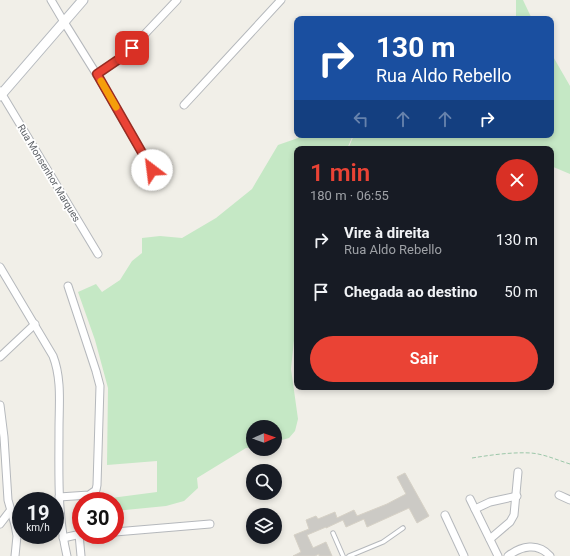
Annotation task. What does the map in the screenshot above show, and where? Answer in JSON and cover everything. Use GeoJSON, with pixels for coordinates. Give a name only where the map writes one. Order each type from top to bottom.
{"type":"FeatureCollection","features":[{"type":"Feature","properties":{"kind":"street"},"geometry":{"type":"LineString","coordinates":[[51,0],[97,74],[152,170]]}},
{"type":"Feature","properties":{"kind":"street"},"geometry":{"type":"LineString","coordinates":[[0,94],[83,0]]}},
{"type":"Feature","properties":{"kind":"street"},"geometry":{"type":"LineString","coordinates":[[97,74],[125,55],[177,0]]}},
{"type":"Feature","properties":{"kind":"street"},"geometry":{"type":"LineString","coordinates":[[184,105],[281,0]]}},
{"type":"Feature","properties":{"kind":"street","name":"Rua Monsenhor Marques"},"geometry":{"type":"LineString","coordinates":[[0,94],[98,254]]}},
{"type":"Feature","properties":{"kind":"street"},"geometry":{"type":"LineString","coordinates":[[0,267],[53,356],[58,373],[58,492]]}},
{"type":"Feature","properties":{"kind":"street"},"geometry":{"type":"LineString","coordinates":[[64,497],[89,495],[96,490],[98,485],[100,386],[68,286]]}},
{"type":"Feature","properties":{"kind":"street"},"geometry":{"type":"LineString","coordinates":[[0,357],[35,324]]}},
{"type":"Feature","properties":{"kind":"street"},"geometry":{"type":"LineString","coordinates":[[0,405],[4,437],[8,500],[17,536],[15,556]]}},
{"type":"Feature","properties":{"kind":"street"},"geometry":{"type":"LineString","coordinates":[[490,539],[513,519],[517,496],[518,472]]}},
{"type":"Feature","properties":{"kind":"street"},"geometry":{"type":"LineString","coordinates":[[559,495],[570,500]]}},
{"type":"Feature","properties":{"kind":"street"},"geometry":{"type":"LineString","coordinates":[[475,509],[490,502],[517,496]]}},
{"type":"Feature","properties":{"kind":"street"},"geometry":{"type":"LineString","coordinates":[[470,499],[498,556]]}},
{"type":"Feature","properties":{"kind":"street"},"geometry":{"type":"LineString","coordinates":[[0,524],[10,511]]}},
{"type":"Feature","properties":{"kind":"street"},"geometry":{"type":"LineString","coordinates":[[445,515],[464,556]]}},
{"type":"Feature","properties":{"kind":"street"},"geometry":{"type":"LineString","coordinates":[[124,531],[210,524]]}},
{"type":"Feature","properties":{"kind":"street"},"geometry":{"type":"LineString","coordinates":[[64,542],[67,556]]}},
{"type":"Feature","properties":{"kind":"street"},"geometry":{"type":"LineString","coordinates":[[80,544],[81,556]]}},
{"type":"Feature","properties":{"kind":"street"},"geometry":{"type":"LineString","coordinates":[[508,556],[514,551],[527,546],[543,549],[550,556]]}},
{"type":"Feature","properties":{"kind":"lane"},"geometry":{"type":"LineString","coordinates":[[349,556],[383,542],[403,528]]}},
{"type":"Feature","properties":{"kind":"lane"},"geometry":{"type":"LineString","coordinates":[[333,533],[343,556]]}},
{"type":"Feature","properties":{"kind":"path"},"geometry":{"type":"LineString","coordinates":[[472,458],[514,453],[532,453],[570,464]]}},
{"type":"Feature","properties":{"kind":"green space"},"geometry":{"type":"Polygon","coordinates":[[[516,0],[523,0],[531,16],[516,16],[516,0]]]}},
{"type":"Feature","properties":{"kind":"green space"},"geometry":{"type":"Polygon","coordinates":[[[554,58],[570,86],[570,174],[554,167],[554,146],[349,146],[353,138],[554,138],[554,58]]]}},
{"type":"Feature","properties":{"kind":"green space"},"geometry":{"type":"Polygon","coordinates":[[[298,138],[352,138],[348,146],[294,146],[294,340],[291,369],[298,419],[295,431],[289,438],[282,440],[282,420],[246,420],[246,448],[197,478],[198,488],[184,501],[166,506],[124,510],[124,496],[157,492],[157,461],[107,465],[108,388],[95,340],[78,292],[96,284],[102,292],[120,280],[132,261],[142,253],[142,238],[160,236],[182,238],[216,218],[252,189],[278,145],[298,138]]]}},
{"type":"Feature","properties":{"kind":"building"},"geometry":{"type":"Polygon","coordinates":[[[405,473],[429,516],[417,523],[409,508],[367,527],[364,519],[346,527],[343,520],[307,535],[313,548],[326,542],[332,556],[319,556],[319,554],[315,556],[293,556],[301,552],[294,535],[309,529],[306,520],[316,516],[318,519],[335,512],[337,518],[354,510],[357,516],[387,504],[406,494],[397,477],[405,473]]]}},
{"type":"Feature","properties":{"kind":"slow traffic"},"geometry":{"type":"LineString","coordinates":[[101,81],[116,107]]}},
{"type":"Feature","properties":{"kind":"route"},"geometry":{"type":"LineString","coordinates":[[132,48],[125,55],[97,74],[152,170]]}}]}
